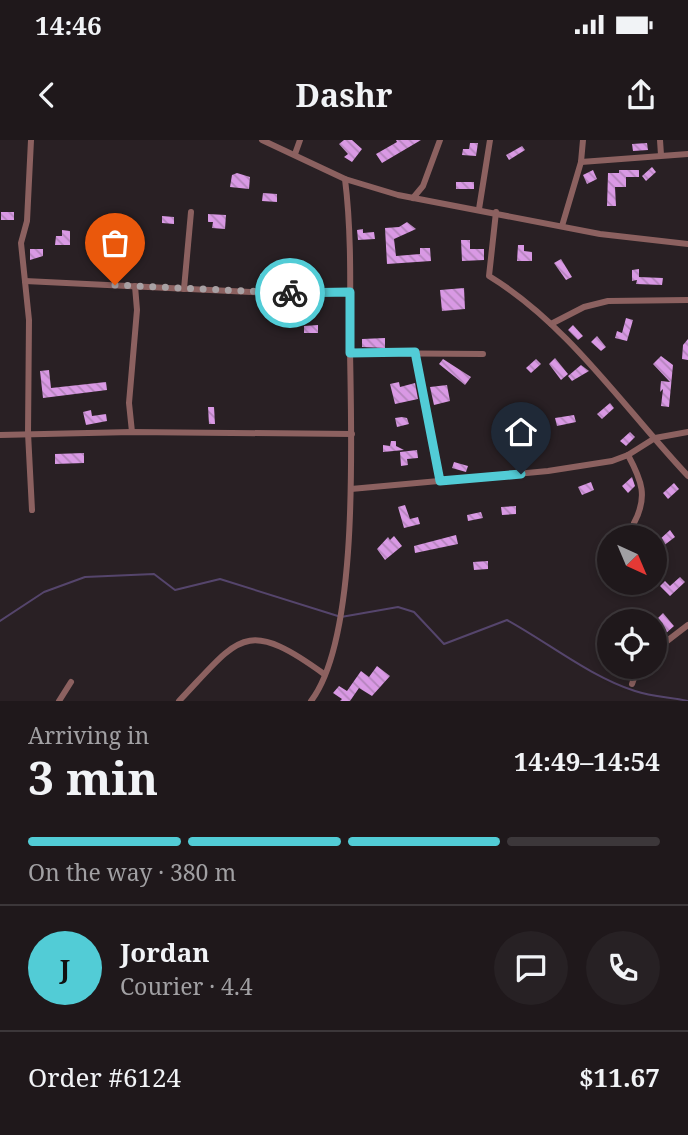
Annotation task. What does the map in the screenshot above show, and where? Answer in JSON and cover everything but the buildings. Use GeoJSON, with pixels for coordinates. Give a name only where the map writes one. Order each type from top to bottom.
{"type":"FeatureCollection","features":[{"type":"Feature","properties":{"kind":"street"},"geometry":{"type":"LineString","coordinates":[[31,140],[27,221],[22,233],[29,320],[28,433],[32,510]]}},
{"type":"Feature","properties":{"kind":"street"},"geometry":{"type":"LineString","coordinates":[[262,140],[345,179],[413,198],[600,234],[688,244]]}},
{"type":"Feature","properties":{"kind":"street"},"geometry":{"type":"LineString","coordinates":[[295,154],[300,140]]}},
{"type":"Feature","properties":{"kind":"street"},"geometry":{"type":"LineString","coordinates":[[413,198],[423,186],[440,140]]}},
{"type":"Feature","properties":{"kind":"street"},"geometry":{"type":"LineString","coordinates":[[479,209],[490,140]]}},
{"type":"Feature","properties":{"kind":"street"},"geometry":{"type":"LineString","coordinates":[[562,226],[580,162],[583,140]]}},
{"type":"Feature","properties":{"kind":"street"},"geometry":{"type":"LineString","coordinates":[[660,140],[661,155]]}},
{"type":"Feature","properties":{"kind":"street"},"geometry":{"type":"LineString","coordinates":[[580,162],[687,153]]}},
{"type":"Feature","properties":{"kind":"street"},"geometry":{"type":"LineString","coordinates":[[311,701],[324,674],[340,623],[351,489],[350,292],[345,179]]}},
{"type":"Feature","properties":{"kind":"street"},"geometry":{"type":"LineString","coordinates":[[184,289],[191,212]]}},
{"type":"Feature","properties":{"kind":"street"},"geometry":{"type":"LineString","coordinates":[[496,212],[489,276],[511,289],[551,324],[688,476]]}},
{"type":"Feature","properties":{"kind":"street"},"geometry":{"type":"LineString","coordinates":[[25,281],[184,289],[350,292]]}},
{"type":"Feature","properties":{"kind":"street"},"geometry":{"type":"LineString","coordinates":[[132,432],[129,403],[137,310],[135,286]]}},
{"type":"Feature","properties":{"kind":"street"},"geometry":{"type":"LineString","coordinates":[[551,324],[584,307],[608,301],[688,300]]}},
{"type":"Feature","properties":{"kind":"street"},"geometry":{"type":"LineString","coordinates":[[415,352],[440,481]]}},
{"type":"Feature","properties":{"kind":"street"},"geometry":{"type":"LineString","coordinates":[[350,353],[483,354]]}},
{"type":"Feature","properties":{"kind":"street"},"geometry":{"type":"LineString","coordinates":[[0,435],[132,432],[352,434]]}},
{"type":"Feature","properties":{"kind":"street"},"geometry":{"type":"LineString","coordinates":[[351,489],[548,471],[612,461],[628,456],[655,438],[688,432]]}},
{"type":"Feature","properties":{"kind":"street"},"geometry":{"type":"LineString","coordinates":[[628,456],[643,494],[643,507],[634,523]]}},
{"type":"Feature","properties":{"kind":"street"},"geometry":{"type":"LineString","coordinates":[[667,641],[688,625]]}},
{"type":"Feature","properties":{"kind":"street"},"geometry":{"type":"LineString","coordinates":[[179,701],[230,648],[245,640],[257,640],[289,649],[324,674]]}},
{"type":"Feature","properties":{"kind":"street"},"geometry":{"type":"LineString","coordinates":[[632,684],[634,679]]}},
{"type":"Feature","properties":{"kind":"street"},"geometry":{"type":"LineString","coordinates":[[59,701],[71,682]]}},
{"type":"Feature","properties":{"kind":"waterway"},"geometry":{"type":"LineString","coordinates":[[0,621],[44,592],[85,577],[154,574],[175,590],[220,579],[341,617],[398,607],[414,612],[444,644],[507,620],[618,685],[642,693],[688,701]]}},
{"type":"Feature","properties":{"kind":"way so far"},"geometry":{"type":"LineString","coordinates":[[115,285],[290,293]]}},
{"type":"Feature","properties":{"kind":"route"},"geometry":{"type":"LineString","coordinates":[[290,293],[350,292],[350,353],[415,352],[440,481],[521,474]]}}]}
